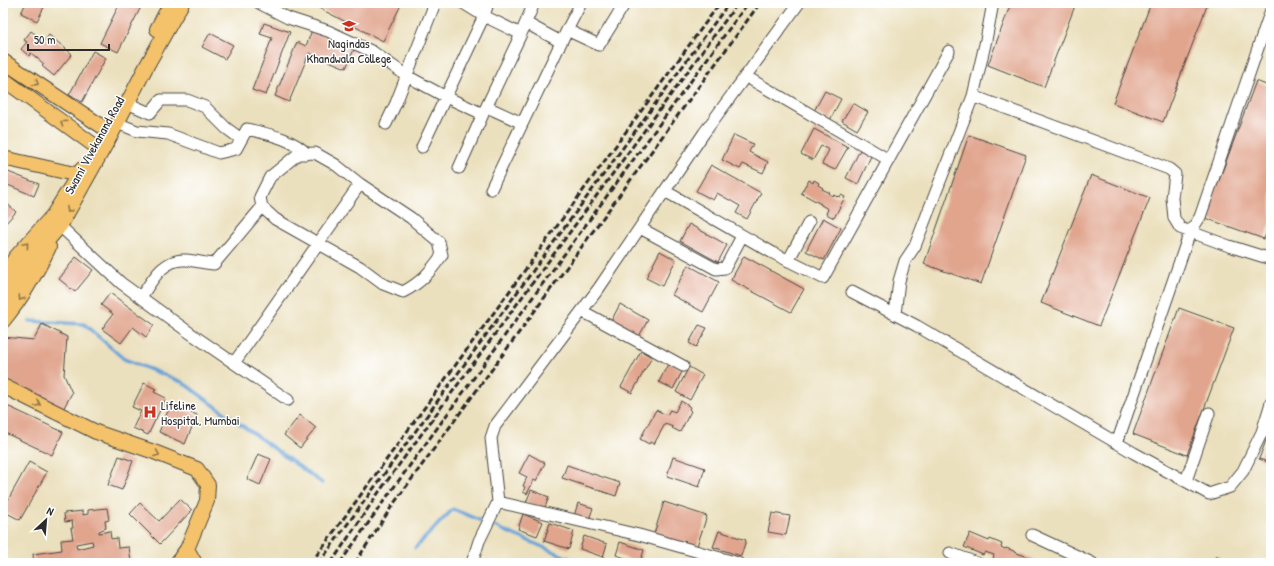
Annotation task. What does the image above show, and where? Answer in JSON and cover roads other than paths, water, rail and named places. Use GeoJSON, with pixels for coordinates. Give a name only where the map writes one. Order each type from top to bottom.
{"type":"FeatureCollection","features":[{"type":"Feature","properties":{"kind":"main road","name":"Swami Vivekanand Road"},"geometry":{"type":"LineString","coordinates":[[111,128],[171,3]]}},
{"type":"Feature","properties":{"kind":"main road","name":"Swami Vivekanand Road"},"geometry":{"type":"LineString","coordinates":[[3,277],[15,258],[53,215],[98,149],[127,103],[182,3]]}},
{"type":"Feature","properties":{"kind":"main road"},"geometry":{"type":"LineString","coordinates":[[3,62],[111,128]]}},
{"type":"Feature","properties":{"kind":"main road"},"geometry":{"type":"LineString","coordinates":[[3,80],[98,149]]}},
{"type":"Feature","properties":{"kind":"main road","name":"Swami Vivekanand Road"},"geometry":{"type":"LineString","coordinates":[[3,321],[16,305],[36,274],[98,149]]}},
{"type":"Feature","properties":{"kind":"main road"},"geometry":{"type":"LineString","coordinates":[[3,158],[80,175]]}},
{"type":"Feature","properties":{"kind":"main road","name":"Swami Vivekanand Road"},"geometry":{"type":"LineString","coordinates":[[3,299],[30,261],[60,226]]}},
{"type":"Feature","properties":{"kind":"main road"},"geometry":{"type":"LineString","coordinates":[[3,386],[96,432],[197,469],[208,485],[207,501],[186,549],[178,563]]}},
{"type":"Feature","properties":{"kind":"main road"},"geometry":{"type":"LineString","coordinates":[[186,549],[195,563]]}},
{"type":"Feature","properties":{"kind":"street"},"geometry":{"type":"LineString","coordinates":[[259,3],[288,18],[328,31],[373,52],[407,76],[446,97],[522,123]]}},
{"type":"Feature","properties":{"kind":"street"},"geometry":{"type":"LineString","coordinates":[[386,124],[407,76],[435,3]]}},
{"type":"Feature","properties":{"kind":"street"},"geometry":{"type":"LineString","coordinates":[[463,3],[484,16],[521,34]]}},
{"type":"Feature","properties":{"kind":"street"},"geometry":{"type":"LineString","coordinates":[[422,148],[484,16],[488,3]]}},
{"type":"Feature","properties":{"kind":"street"},"geometry":{"type":"LineString","coordinates":[[459,168],[534,3]]}},
{"type":"Feature","properties":{"kind":"street"},"geometry":{"type":"LineString","coordinates":[[491,189],[581,3]]}},
{"type":"Feature","properties":{"kind":"street"},"geometry":{"type":"LineString","coordinates":[[567,30],[599,45],[625,3]]}},
{"type":"Feature","properties":{"kind":"street"},"geometry":{"type":"LineString","coordinates":[[472,563],[479,541],[498,502],[491,438],[496,426],[599,288],[704,133],[799,3]]}},
{"type":"Feature","properties":{"kind":"street"},"geometry":{"type":"LineString","coordinates":[[895,314],[899,281],[905,261],[915,246],[973,96],[993,3]]}},
{"type":"Feature","properties":{"kind":"street"},"geometry":{"type":"LineString","coordinates":[[1117,443],[1190,232],[1200,218],[1271,10]]}},
{"type":"Feature","properties":{"kind":"street"},"geometry":{"type":"LineString","coordinates":[[526,23],[561,42]]}},
{"type":"Feature","properties":{"kind":"street"},"geometry":{"type":"LineString","coordinates":[[665,191],[742,236],[823,278],[949,51]]}},
{"type":"Feature","properties":{"kind":"street"},"geometry":{"type":"LineString","coordinates":[[745,76],[889,160]]}},
{"type":"Feature","properties":{"kind":"street"},"geometry":{"type":"LineString","coordinates":[[973,96],[1169,169],[1175,174],[1172,198],[1174,218],[1180,228],[1229,246],[1271,259]]}},
{"type":"Feature","properties":{"kind":"street"},"geometry":{"type":"LineString","coordinates":[[127,103],[150,113],[161,100],[187,100],[205,108],[226,128],[241,139]]}},
{"type":"Feature","properties":{"kind":"street"},"geometry":{"type":"LineString","coordinates":[[111,128],[168,134],[219,153],[236,149],[247,129],[277,137],[302,148],[307,154]]}},
{"type":"Feature","properties":{"kind":"street"},"geometry":{"type":"LineString","coordinates":[[315,153],[336,165],[360,184],[411,218],[439,242],[442,255],[429,273],[416,286],[403,292],[383,284],[360,267],[275,219],[262,207],[260,197],[270,177],[298,154],[315,153]]}},
{"type":"Feature","properties":{"kind":"street"},"geometry":{"type":"LineString","coordinates":[[234,363],[360,184]]}},
{"type":"Feature","properties":{"kind":"street"},"geometry":{"type":"LineString","coordinates":[[141,297],[159,272],[171,262],[185,260],[205,264],[214,264],[262,207]]}},
{"type":"Feature","properties":{"kind":"street"},"geometry":{"type":"LineString","coordinates":[[788,261],[809,222]]}},
{"type":"Feature","properties":{"kind":"street"},"geometry":{"type":"LineString","coordinates":[[60,226],[121,283],[288,400]]}},
{"type":"Feature","properties":{"kind":"street"},"geometry":{"type":"LineString","coordinates":[[640,228],[716,269],[725,268],[742,236]]}},
{"type":"Feature","properties":{"kind":"street"},"geometry":{"type":"LineString","coordinates":[[852,292],[917,326],[1117,443],[1209,494],[1230,487],[1243,471],[1262,432],[1271,403]]}},
{"type":"Feature","properties":{"kind":"street"},"geometry":{"type":"LineString","coordinates":[[582,311],[683,366]]}},
{"type":"Feature","properties":{"kind":"street"},"geometry":{"type":"LineString","coordinates":[[1186,481],[1209,413]]}},
{"type":"Feature","properties":{"kind":"street"},"geometry":{"type":"LineString","coordinates":[[498,502],[639,535],[738,563]]}},
{"type":"Feature","properties":{"kind":"street"},"geometry":{"type":"LineString","coordinates":[[1032,535],[1092,563]]}},
{"type":"Feature","properties":{"kind":"street"},"geometry":{"type":"LineString","coordinates":[[950,552],[977,563]]}},
{"type":"Feature","properties":{"kind":"waterway"},"geometry":{"type":"LineString","coordinates":[[30,321],[84,324],[124,359],[182,382],[322,483]]}},
{"type":"Feature","properties":{"kind":"waterway"},"geometry":{"type":"LineString","coordinates":[[415,548],[453,509],[581,563]]}},
{"type":"Feature","properties":{"kind":"railway"},"geometry":{"type":"LineString","coordinates":[[311,563],[720,3]]}},
{"type":"Feature","properties":{"kind":"railway"},"geometry":{"type":"LineString","coordinates":[[319,563],[729,3]]}},
{"type":"Feature","properties":{"kind":"railway"},"geometry":{"type":"LineString","coordinates":[[331,563],[379,492],[738,3]]}},
{"type":"Feature","properties":{"kind":"railway"},"geometry":{"type":"LineString","coordinates":[[340,563],[748,3]]}},
{"type":"Feature","properties":{"kind":"railway"},"geometry":{"type":"LineString","coordinates":[[355,563],[392,506],[760,3]]}},
{"type":"Feature","properties":{"kind":"place","name":"Nagindas Khandwala College"},"geometry":{"type":"Point","coordinates":[349,26]}},
{"type":"Feature","properties":{"kind":"place","name":"Lifeline Hospital, Mumbai"},"geometry":{"type":"Point","coordinates":[150,412]}}]}
